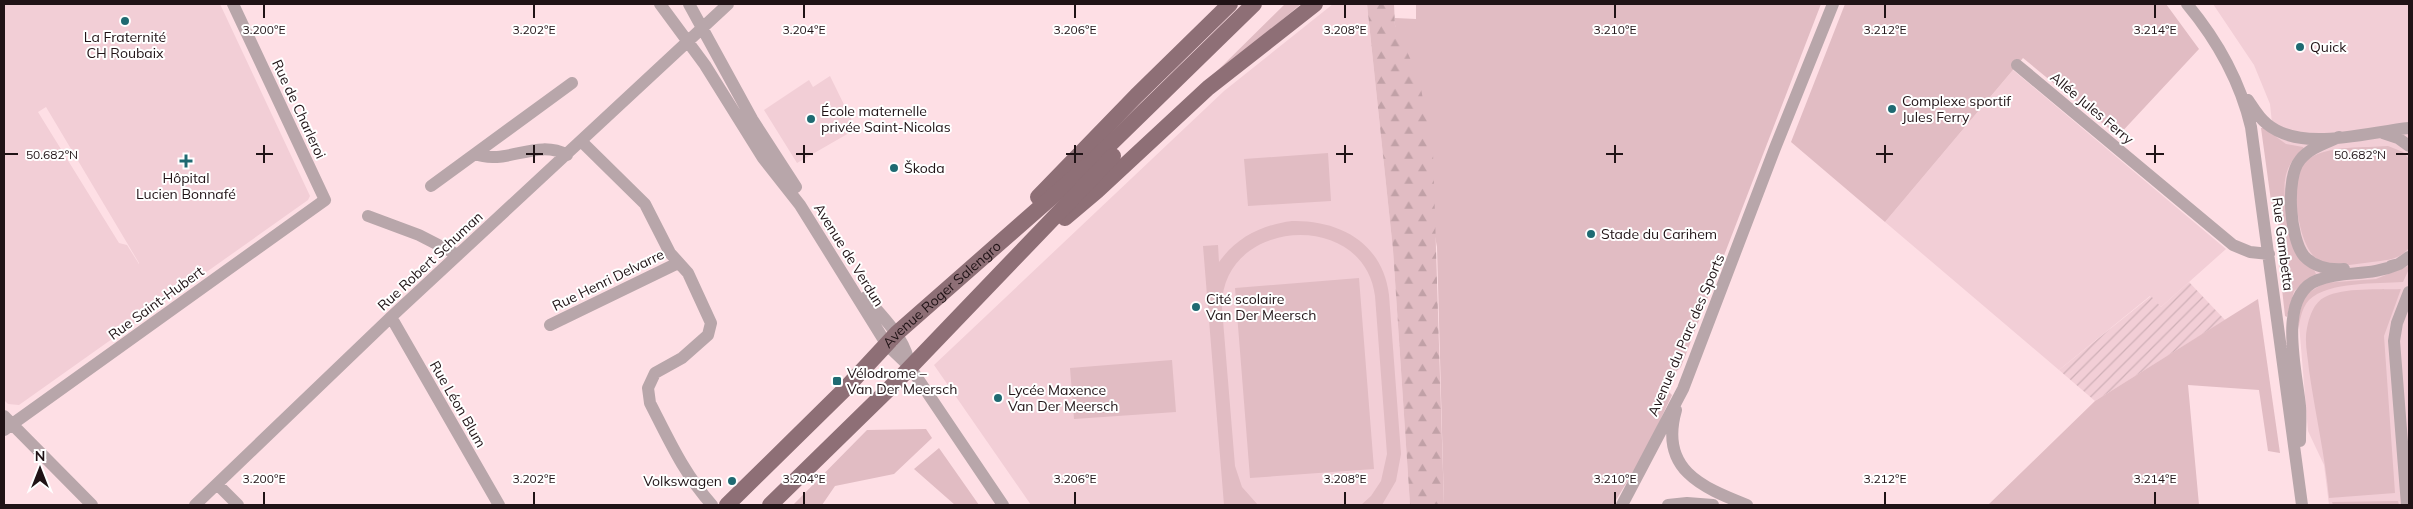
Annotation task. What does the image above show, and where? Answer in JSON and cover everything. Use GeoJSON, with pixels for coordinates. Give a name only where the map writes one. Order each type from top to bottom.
{"type":"FeatureCollection","features":[{"type":"Feature","properties":{"kind":"main road"},"geometry":{"type":"LineString","coordinates":[[1005,236],[1053,181],[1230,4]]}},
{"type":"Feature","properties":{"kind":"main road"},"geometry":{"type":"LineString","coordinates":[[1168,94],[1254,4]]}},
{"type":"Feature","properties":{"kind":"main road"},"geometry":{"type":"LineString","coordinates":[[1168,94],[1264,4]]}},
{"type":"Feature","properties":{"kind":"main road"},"geometry":{"type":"LineString","coordinates":[[1022,251],[1097,191],[1208,88],[1315,4]]}},
{"type":"Feature","properties":{"kind":"main road","name":"Avenue Roger Salengro"},"geometry":{"type":"LineString","coordinates":[[727,505],[892,339],[1005,236],[1064,187],[1168,94]]}},
{"type":"Feature","properties":{"kind":"main road","name":"Avenue Roger Salengro"},"geometry":{"type":"LineString","coordinates":[[770,505],[910,367],[1022,251],[1168,94]]}},
{"type":"Feature","properties":{"kind":"street","name":"Rue de Charleroi"},"geometry":{"type":"LineString","coordinates":[[233,4],[325,200]]}},
{"type":"Feature","properties":{"kind":"street","name":"Avenue de Verdun"},"geometry":{"type":"LineString","coordinates":[[660,4],[704,65],[763,158],[800,205],[892,339],[905,348],[910,367],[1003,505]]}},
{"type":"Feature","properties":{"kind":"street","name":"Avenue de Verdun"},"geometry":{"type":"LineString","coordinates":[[689,4],[752,119],[892,339]]}},
{"type":"Feature","properties":{"kind":"street","name":"Rue Robert Schuman"},"geometry":{"type":"LineString","coordinates":[[196,505],[391,317],[582,142],[728,4]]}},
{"type":"Feature","properties":{"kind":"street","name":"Avenue du Parc des Sports"},"geometry":{"type":"LineString","coordinates":[[1622,505],[1683,389],[1775,148],[1833,4]]}},
{"type":"Feature","properties":{"kind":"street","name":"Rue Gambetta"},"geometry":{"type":"LineString","coordinates":[[2187,4],[2205,27],[2232,73],[2246,105],[2251,126],[2302,505]]}},
{"type":"Feature","properties":{"kind":"street","name":"Allée Jules Ferry"},"geometry":{"type":"LineString","coordinates":[[2017,65],[2233,245],[2250,252],[2269,254]]}},
{"type":"Feature","properties":{"kind":"street"},"geometry":{"type":"LineString","coordinates":[[2232,73],[2257,114],[2272,129],[2292,138],[2340,137],[2409,128]]}},
{"type":"Feature","properties":{"kind":"street"},"geometry":{"type":"LineString","coordinates":[[431,186],[572,82]]}},
{"type":"Feature","properties":{"kind":"street"},"geometry":{"type":"LineString","coordinates":[[2381,133],[2398,138],[2409,146]]}},
{"type":"Feature","properties":{"kind":"street"},"geometry":{"type":"LineString","coordinates":[[2340,137],[2305,155],[2300,160],[2292,176],[2290,191],[2296,240],[2300,250],[2309,261],[2331,269],[2404,260]]}},
{"type":"Feature","properties":{"kind":"street","name":"Rue Henri Delvarre"},"geometry":{"type":"LineString","coordinates":[[582,142],[643,201],[670,253],[689,275],[710,319],[711,329],[708,335],[682,358],[655,373],[649,384],[648,396],[682,467],[694,486],[712,505]]}},
{"type":"Feature","properties":{"kind":"street"},"geometry":{"type":"LineString","coordinates":[[475,154],[494,158],[535,150],[553,149],[568,155]]}},
{"type":"Feature","properties":{"kind":"street","name":"Rue Saint-Hubert"},"geometry":{"type":"LineString","coordinates":[[7,424],[325,200]]}},
{"type":"Feature","properties":{"kind":"street"},"geometry":{"type":"LineString","coordinates":[[368,216],[419,235],[458,255]]}},
{"type":"Feature","properties":{"kind":"street"},"geometry":{"type":"LineString","coordinates":[[2298,476],[2300,408],[2292,335],[2293,318],[2298,297],[2306,287],[2316,280],[2373,273],[2404,260]]}},
{"type":"Feature","properties":{"kind":"street","name":"Rue Henri Delvarre"},"geometry":{"type":"LineString","coordinates":[[550,325],[678,262]]}},
{"type":"Feature","properties":{"kind":"street"},"geometry":{"type":"LineString","coordinates":[[2407,505],[2394,341],[2397,323],[2409,292]]}},
{"type":"Feature","properties":{"kind":"street","name":"Rue Léon Blum"},"geometry":{"type":"LineString","coordinates":[[391,317],[499,505]]}},
{"type":"Feature","properties":{"kind":"street"},"geometry":{"type":"LineString","coordinates":[[1683,389],[1673,427],[1677,459],[1689,476],[1700,484],[1747,505]]}},
{"type":"Feature","properties":{"kind":"street"},"geometry":{"type":"LineString","coordinates":[[7,424],[92,505]]}},
{"type":"Feature","properties":{"kind":"street"},"geometry":{"type":"LineString","coordinates":[[217,484],[238,505]]}},
{"type":"Feature","properties":{"kind":"street"},"geometry":{"type":"LineString","coordinates":[[1668,505],[1687,503],[1713,505]]}},
{"type":"Feature","properties":{"kind":"shaded area"},"geometry":{"type":"Polygon","coordinates":[[[4,4],[220,4],[310,196],[308,200],[19,405],[8,404],[4,400],[4,4]],[[46,107],[38,112],[119,243],[127,245],[139,263],[46,107]]]}},
{"type":"Feature","properties":{"kind":"shaded area","name":"Cité scolaire Van Der Meersch"},"geometry":{"type":"Polygon","coordinates":[[[1333,4],[1367,4],[1393,250],[1410,505],[1031,505],[934,365],[1224,91],[1333,4]]]}},
{"type":"Feature","properties":{"kind":"shaded area"},"geometry":{"type":"Polygon","coordinates":[[[2213,4],[2409,4],[2409,505],[2329,505],[2324,465],[2308,431],[2299,324],[2290,295],[2270,104],[2254,65],[2213,4]]]}},
{"type":"Feature","properties":{"kind":"shaded area"},"geometry":{"type":"Polygon","coordinates":[[[2013,70],[2226,249],[2161,307],[2150,296],[2059,370],[1885,222],[2013,70]]]}},
{"type":"Feature","properties":{"kind":"shaded area","name":"École maternelle privée Saint-Nicolas"},"geometry":{"type":"Polygon","coordinates":[[[830,76],[856,129],[797,163],[764,110],[809,80],[813,87],[830,76]]]}},
{"type":"Feature","properties":{"kind":"shaded area"},"geometry":{"type":"Polygon","coordinates":[[[2189,282],[2225,320],[2095,401],[2059,370],[2151,296],[2161,307],[2189,282]]]}},
{"type":"Feature","properties":{"kind":"green space"},"geometry":{"type":"Polygon","coordinates":[[[1285,4],[1301,4],[1214,77],[1213,75],[1285,4]]]}},
{"type":"Feature","properties":{"kind":"green space"},"geometry":{"type":"Polygon","coordinates":[[[1367,4],[1394,4],[1395,25],[1419,78],[1433,153],[1444,505],[1410,505],[1393,250],[1367,4]]]}},
{"type":"Feature","properties":{"kind":"green space","name":"Stade du Carihem"},"geometry":{"type":"Polygon","coordinates":[[[1416,4],[1821,4],[1681,367],[1662,385],[1672,395],[1644,454],[1613,505],[1444,505],[1437,247],[1395,25],[1395,18],[1416,19],[1416,4]]]}},
{"type":"Feature","properties":{"kind":"green space","name":"Complexe sportif Jules Ferry"},"geometry":{"type":"Polygon","coordinates":[[[1845,4],[2166,4],[2199,49],[2118,136],[2023,58],[1885,222],[1791,142],[1845,4]]]}},
{"type":"Feature","properties":{"kind":"green space"},"geometry":{"type":"Polygon","coordinates":[[[2261,128],[2264,128],[2286,144],[2303,147],[2304,149],[2292,162],[2285,177],[2285,193],[2294,228],[2316,274],[2294,291],[2287,317],[2285,316],[2278,253],[2281,241],[2271,201],[2261,128]]]}},
{"type":"Feature","properties":{"kind":"green space"},"geometry":{"type":"Polygon","coordinates":[[[2388,146],[2403,152],[2409,159],[2409,248],[2401,255],[2383,261],[2351,265],[2336,265],[2322,262],[2310,252],[2301,231],[2296,192],[2296,181],[2300,168],[2308,159],[2328,151],[2388,146]]]}},
{"type":"Feature","properties":{"kind":"green space"},"geometry":{"type":"Polygon","coordinates":[[[1328,153],[1331,201],[1248,206],[1244,159],[1328,153]]]}},
{"type":"Feature","properties":{"kind":"green space"},"geometry":{"type":"Polygon","coordinates":[[[1292,221],[1327,225],[1357,238],[1369,249],[1385,277],[1389,295],[1401,454],[1396,481],[1382,505],[1361,505],[1371,496],[1381,481],[1387,454],[1375,296],[1365,268],[1346,248],[1321,237],[1294,235],[1267,241],[1244,256],[1228,278],[1222,308],[1235,466],[1242,487],[1258,505],[1224,505],[1203,246],[1218,245],[1219,262],[1242,239],[1260,229],[1292,221]]]}},
{"type":"Feature","properties":{"kind":"green space"},"geometry":{"type":"Polygon","coordinates":[[[2408,266],[2409,269],[2403,282],[2341,286],[2318,294],[2309,300],[2304,307],[2297,336],[2296,325],[2305,295],[2324,283],[2376,279],[2408,266]]]}},
{"type":"Feature","properties":{"kind":"green space"},"geometry":{"type":"Polygon","coordinates":[[[1359,278],[1374,469],[1250,478],[1235,288],[1359,278]]]}},
{"type":"Feature","properties":{"kind":"green space"},"geometry":{"type":"Polygon","coordinates":[[[2401,289],[2384,336],[2395,493],[2329,498],[2306,349],[2306,333],[2311,315],[2321,299],[2333,294],[2352,290],[2401,289]]]}},
{"type":"Feature","properties":{"kind":"green space"},"geometry":{"type":"Polygon","coordinates":[[[2258,299],[2280,453],[2268,451],[2259,390],[2188,385],[2199,505],[1988,505],[2095,401],[2258,299]]]}},
{"type":"Feature","properties":{"kind":"green space"},"geometry":{"type":"Polygon","coordinates":[[[1172,360],[1176,412],[1074,419],[1070,368],[1172,360]]]}},
{"type":"Feature","properties":{"kind":"green space"},"geometry":{"type":"Polygon","coordinates":[[[926,429],[932,438],[894,474],[835,486],[822,505],[793,505],[867,430],[926,429]]]}},
{"type":"Feature","properties":{"kind":"green space"},"geometry":{"type":"Polygon","coordinates":[[[939,448],[979,505],[955,505],[914,469],[939,448]]]}},
{"type":"Feature","properties":{"kind":"green space"},"geometry":{"type":"Polygon","coordinates":[[[2398,501],[2399,505],[2333,505],[2332,502],[2398,501]]]}},
{"type":"Feature","properties":{"kind":"place","name":"La Fraternité CH Roubaix"},"geometry":{"type":"Point","coordinates":[125,21]}},
{"type":"Feature","properties":{"kind":"place","name":"Quick"},"geometry":{"type":"Point","coordinates":[2300,47]}},
{"type":"Feature","properties":{"kind":"place","name":"Complexe sportif Jules Ferry"},"geometry":{"type":"Point","coordinates":[1892,109]}},
{"type":"Feature","properties":{"kind":"place","name":"École maternelle privée Saint-Nicolas"},"geometry":{"type":"Point","coordinates":[811,119]}},
{"type":"Feature","properties":{"kind":"place","name":"Hôpital Lucien Bonnafé"},"geometry":{"type":"Point","coordinates":[186,161]}},
{"type":"Feature","properties":{"kind":"place","name":"Škoda"},"geometry":{"type":"Point","coordinates":[894,168]}},
{"type":"Feature","properties":{"kind":"place","name":"Stade du Carihem"},"geometry":{"type":"Point","coordinates":[1591,234]}},
{"type":"Feature","properties":{"kind":"place","name":"Cité scolaire Van Der Meersch"},"geometry":{"type":"Point","coordinates":[1196,307]}},
{"type":"Feature","properties":{"kind":"place","name":"Vélodrome – Van Der Meersch"},"geometry":{"type":"Point","coordinates":[837,381]}},
{"type":"Feature","properties":{"kind":"place","name":"Lycée Maxence Van Der Meersch"},"geometry":{"type":"Point","coordinates":[998,398]}},
{"type":"Feature","properties":{"kind":"place","name":"Volkswagen"},"geometry":{"type":"Point","coordinates":[732,481]}}]}
